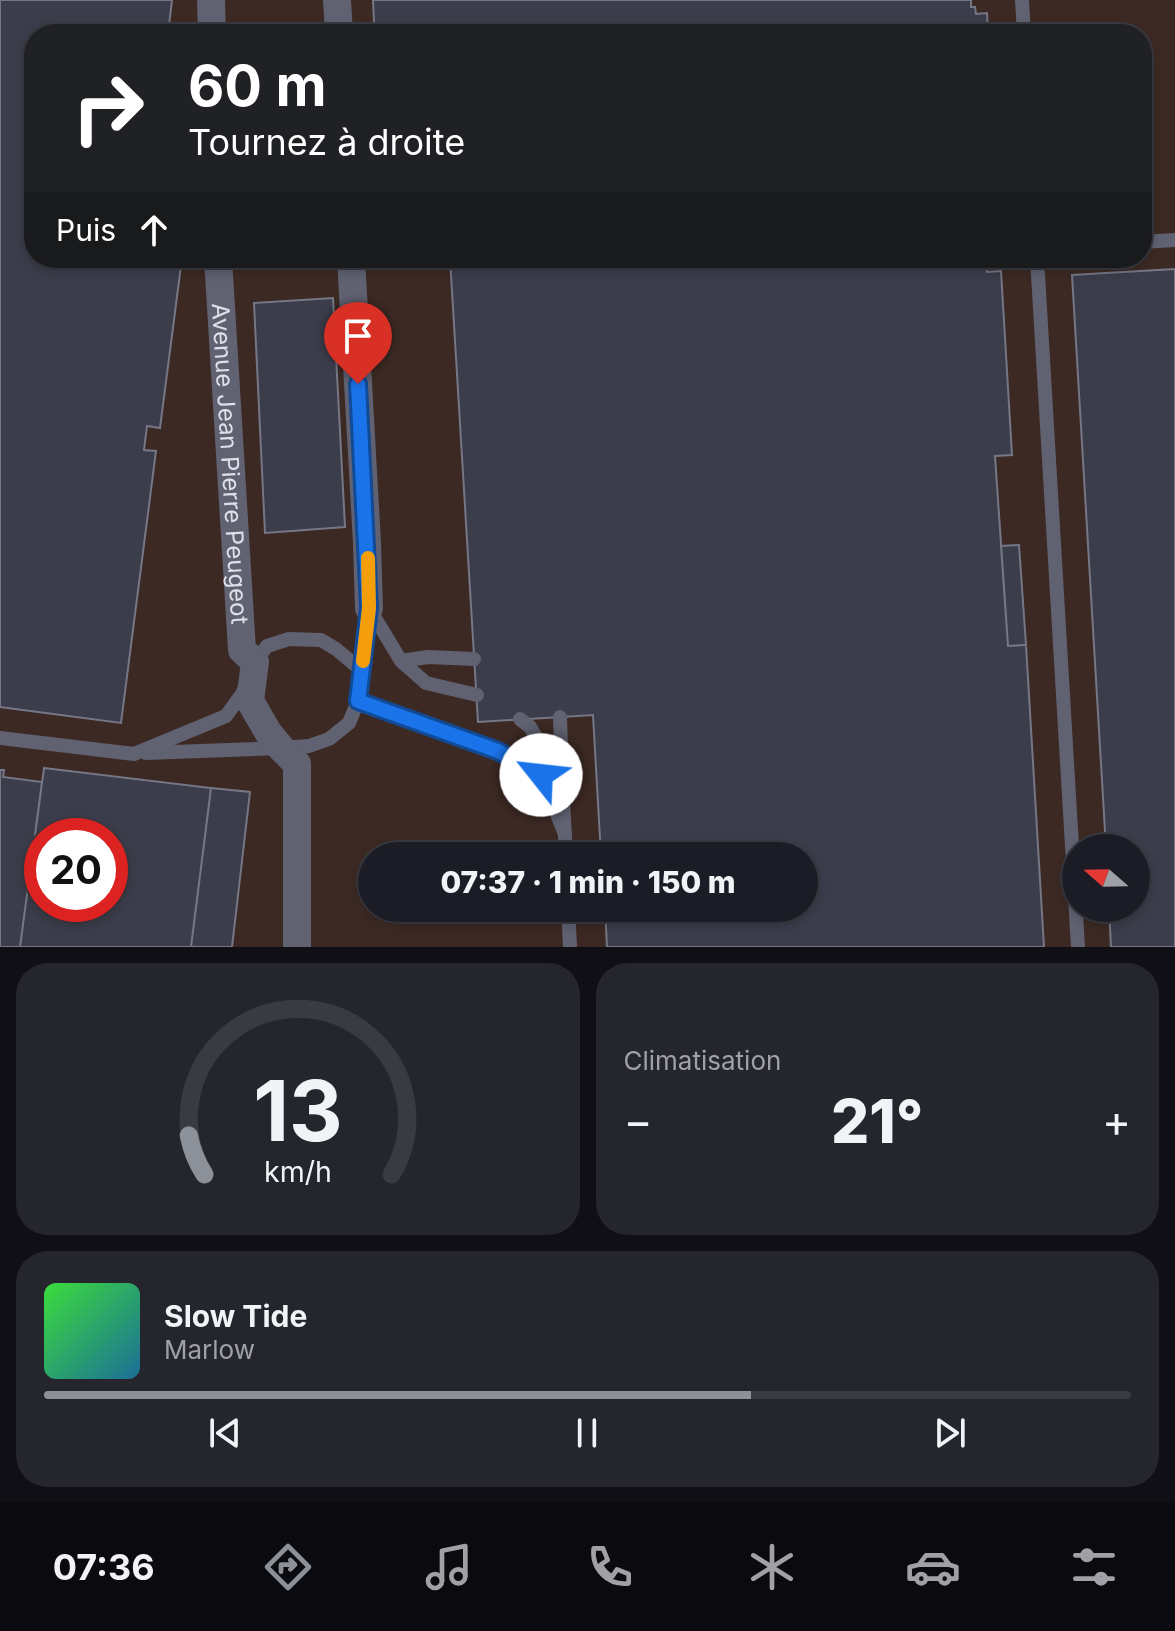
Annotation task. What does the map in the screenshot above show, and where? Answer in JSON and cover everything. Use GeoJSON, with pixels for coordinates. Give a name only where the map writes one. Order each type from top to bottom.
{"type":"FeatureCollection","features":[{"type":"Feature","properties":{"kind":"street"},"geometry":{"type":"LineString","coordinates":[[211,0],[212,24]]}},
{"type":"Feature","properties":{"kind":"street"},"geometry":{"type":"LineString","coordinates":[[337,0],[338,24]]}},
{"type":"Feature","properties":{"kind":"street","name":"Avenue Jean Pierre Peugeot"},"geometry":{"type":"LineString","coordinates":[[219,268],[242,650],[255,662]]}},
{"type":"Feature","properties":{"kind":"street"},"geometry":{"type":"LineString","coordinates":[[352,268],[369,608]]}},
{"type":"Feature","properties":{"kind":"street"},"geometry":{"type":"LineString","coordinates":[[255,662],[250,701],[268,732],[297,764],[297,947]]}},
{"type":"Feature","properties":{"kind":"lane"},"geometry":{"type":"LineString","coordinates":[[1022,0],[1023,24]]}},
{"type":"Feature","properties":{"kind":"lane"},"geometry":{"type":"LineString","coordinates":[[1152,241],[1175,240]]}},
{"type":"Feature","properties":{"kind":"lane"},"geometry":{"type":"LineString","coordinates":[[1038,268],[1078,947]]}},
{"type":"Feature","properties":{"kind":"lane"},"geometry":{"type":"LineString","coordinates":[[369,608],[401,661],[426,683],[477,695]]}},
{"type":"Feature","properties":{"kind":"lane"},"geometry":{"type":"LineString","coordinates":[[0,738],[134,754],[309,746],[329,739],[349,723],[358,701],[369,608]]}},
{"type":"Feature","properties":{"kind":"lane"},"geometry":{"type":"LineString","coordinates":[[134,754],[226,716],[242,694],[255,662],[267,646],[289,639],[321,640],[361,670]]}},
{"type":"Feature","properties":{"kind":"lane"},"geometry":{"type":"LineString","coordinates":[[401,661],[428,657],[474,659]]}},
{"type":"Feature","properties":{"kind":"lane"},"geometry":{"type":"LineString","coordinates":[[358,701],[498,751],[541,775],[565,834]]}},
{"type":"Feature","properties":{"kind":"lane"},"geometry":{"type":"LineString","coordinates":[[560,717],[565,842]]}},
{"type":"Feature","properties":{"kind":"lane"},"geometry":{"type":"LineString","coordinates":[[520,719],[530,727],[562,780]]}},
{"type":"Feature","properties":{"kind":"lane"},"geometry":{"type":"LineString","coordinates":[[569,922],[570,947]]}},
{"type":"Feature","properties":{"kind":"shaded area"},"geometry":{"type":"Polygon","coordinates":[[[0,0],[1175,0],[1175,947],[0,947],[0,0]]]}},
{"type":"Feature","properties":{"kind":"building"},"geometry":{"type":"Polygon","coordinates":[[[0,0],[172,0],[169,24],[24,24],[24,268],[181,268],[160,428],[147,426],[144,450],[156,451],[121,723],[0,707],[0,0]]]}},
{"type":"Feature","properties":{"kind":"building"},"geometry":{"type":"Polygon","coordinates":[[[373,0],[971,0],[976,14],[987,13],[988,24],[376,24],[373,0]]]}},
{"type":"Feature","properties":{"kind":"building"},"geometry":{"type":"Polygon","coordinates":[[[451,268],[987,268],[987,272],[1001,271],[1012,455],[995,456],[1008,646],[1026,645],[1044,947],[607,947],[606,922],[818,922],[818,842],[600,842],[593,715],[478,722],[451,268]]]}},
{"type":"Feature","properties":{"kind":"building"},"geometry":{"type":"Polygon","coordinates":[[[1175,269],[1175,947],[1111,947],[1110,922],[1150,922],[1150,834],[1105,834],[1072,275],[1175,269]]]}},
{"type":"Feature","properties":{"kind":"building"},"geometry":{"type":"Polygon","coordinates":[[[333,298],[345,527],[265,533],[254,303],[333,298]]]}},
{"type":"Feature","properties":{"kind":"building"},"geometry":{"type":"Polygon","coordinates":[[[1019,545],[1026,645],[1008,646],[1001,546],[1019,545]]]}},
{"type":"Feature","properties":{"kind":"building"},"geometry":{"type":"Polygon","coordinates":[[[44,768],[211,788],[191,947],[20,947],[24,917],[24,922],[128,922],[128,818],[37,818],[44,768]]]}},
{"type":"Feature","properties":{"kind":"building"},"geometry":{"type":"Polygon","coordinates":[[[0,770],[4,770],[3,777],[42,782],[37,818],[24,818],[24,917],[20,947],[0,947],[0,770]]]}},
{"type":"Feature","properties":{"kind":"building"},"geometry":{"type":"Polygon","coordinates":[[[211,788],[250,792],[232,947],[191,947],[211,788]]]}},
{"type":"Feature","properties":{"kind":"slow traffic"},"geometry":{"type":"LineString","coordinates":[[363,661],[369,608],[368,558]]}},
{"type":"Feature","properties":{"kind":"route"},"geometry":{"type":"LineString","coordinates":[[358,384],[369,608],[358,701],[498,751],[541,775]]}}]}
